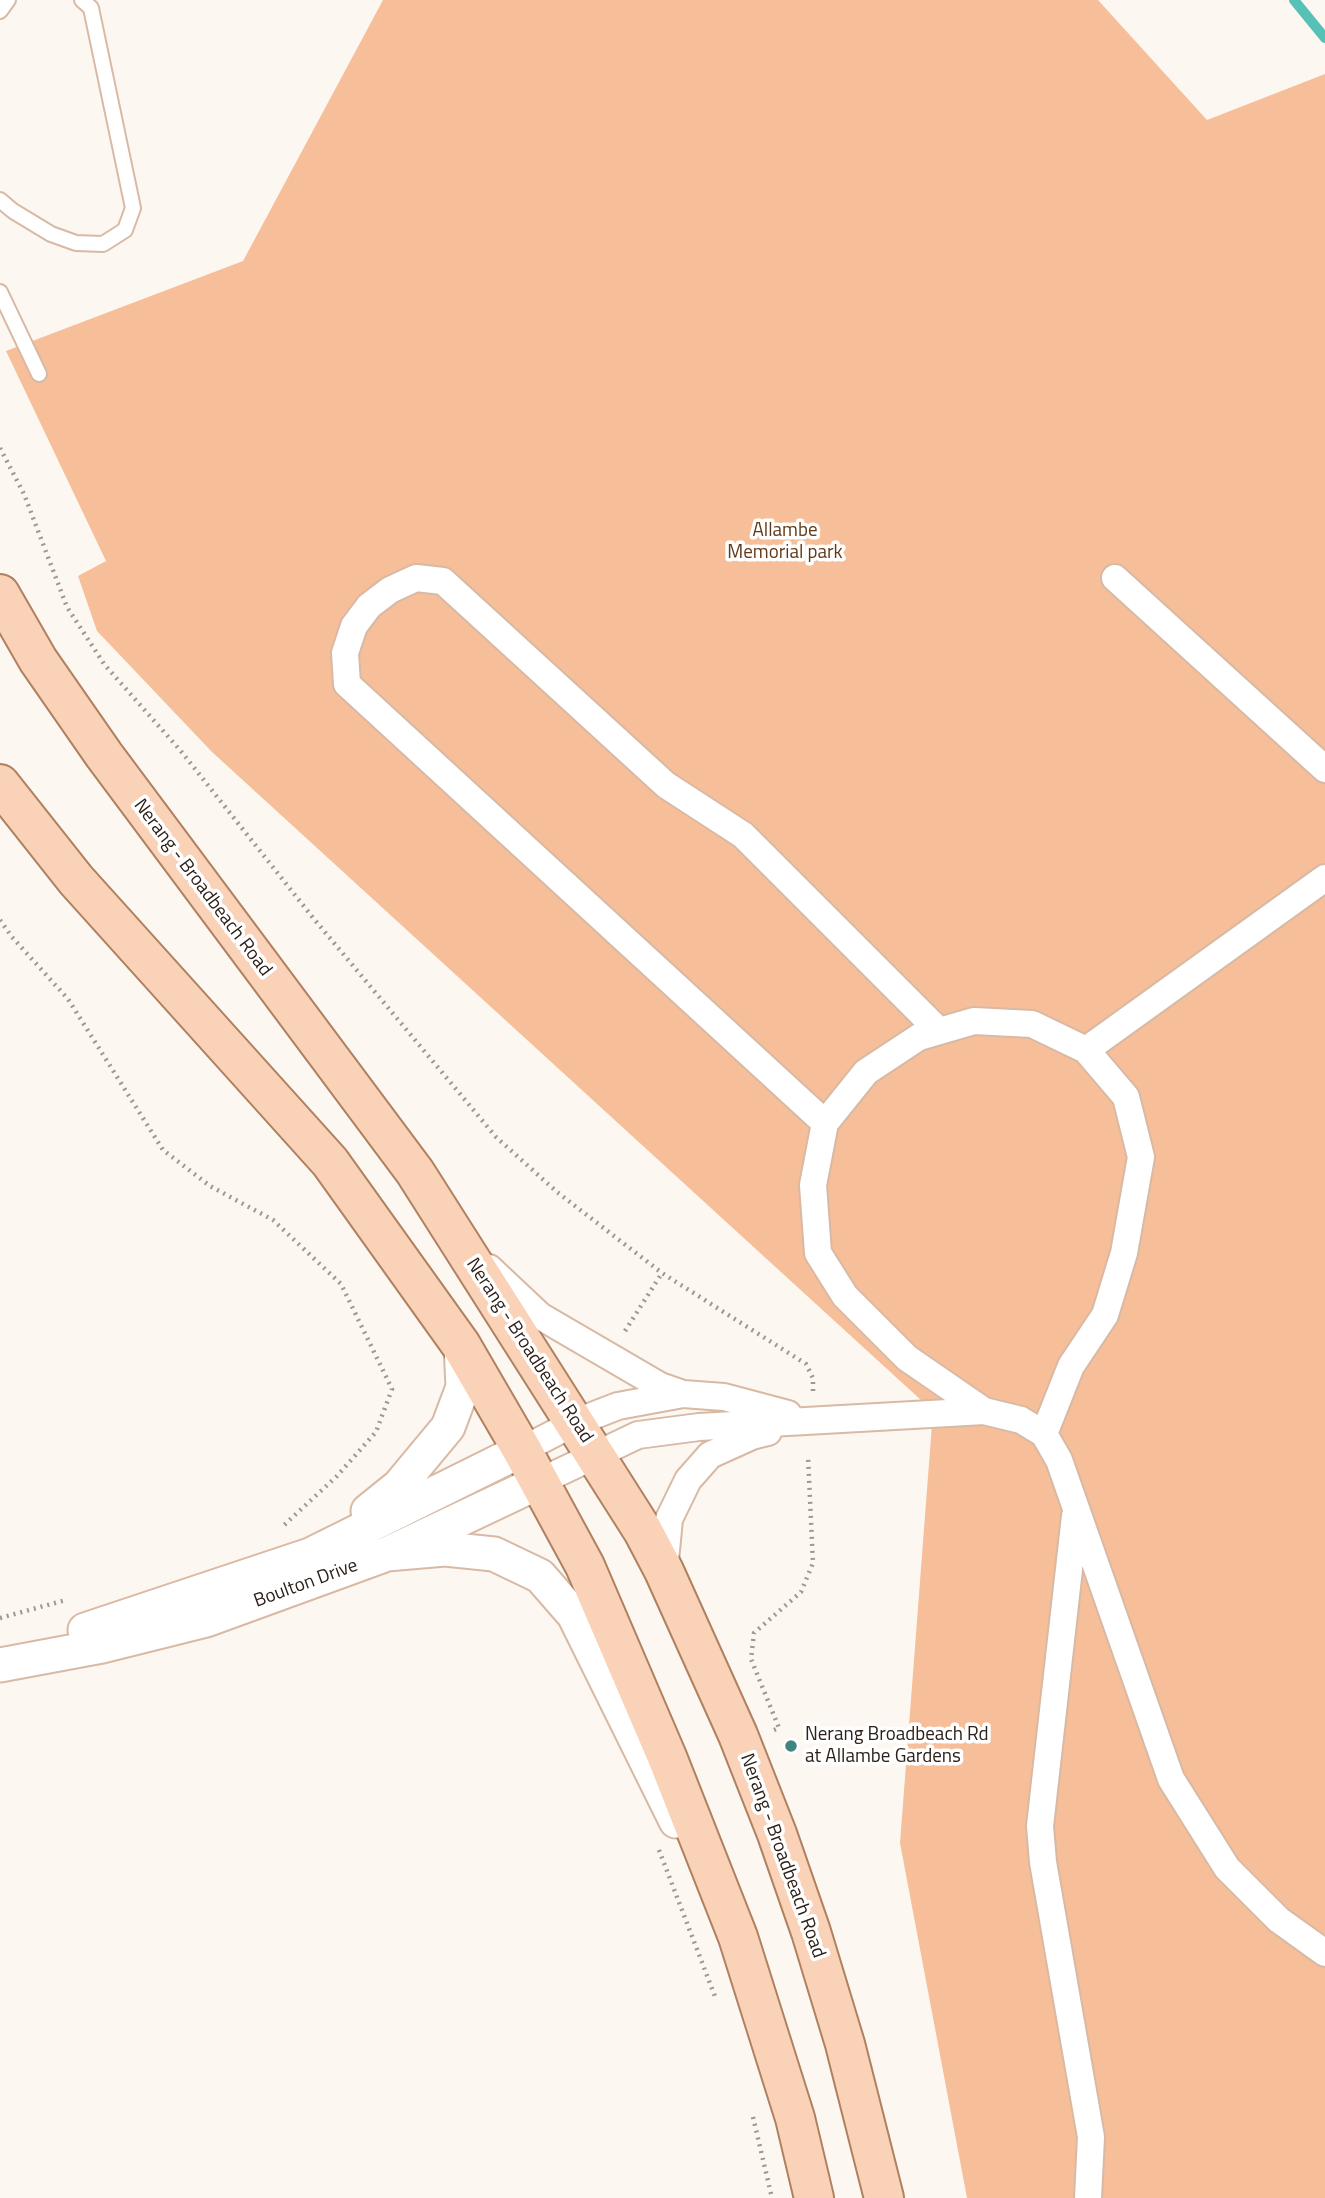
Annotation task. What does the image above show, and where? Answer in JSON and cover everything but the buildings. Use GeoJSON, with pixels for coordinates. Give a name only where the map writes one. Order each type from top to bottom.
{"type":"FeatureCollection","features":[{"type":"Feature","properties":{"kind":"main road","name":"Nerang - Broadbeach Road"},"geometry":{"type":"LineString","coordinates":[[0,594],[38,660],[104,755],[415,1172],[643,1531],[664,1571],[742,1745],[777,1835],[811,1932],[845,2044],[884,2198]]}},
{"type":"Feature","properties":{"kind":"main road"},"geometry":{"type":"LineString","coordinates":[[0,784],[76,880],[330,1162],[461,1345],[531,1466],[585,1566],[667,1757],[738,1937],[795,2119],[814,2198]]}},
{"type":"Feature","properties":{"kind":"street"},"geometry":{"type":"LineString","coordinates":[[825,1123],[347,684],[345,653],[354,626],[369,607],[390,590],[416,578],[443,581],[666,785],[743,835],[939,1031]]}},
{"type":"Feature","properties":{"kind":"street"},"geometry":{"type":"LineString","coordinates":[[1115,578],[1325,769]]}},
{"type":"Feature","properties":{"kind":"street"},"geometry":{"type":"LineString","coordinates":[[1086,1050],[1325,878]]}},
{"type":"Feature","properties":{"kind":"street"},"geometry":{"type":"LineString","coordinates":[[984,1411],[907,1358],[845,1296],[818,1253],[813,1185],[825,1123],[866,1072],[919,1037],[974,1021],[1032,1024],[1086,1050],[1126,1097],[1141,1157],[1124,1253],[1105,1315],[1072,1366],[1044,1434]]}},
{"type":"Feature","properties":{"kind":"street"},"geometry":{"type":"LineString","coordinates":[[457,1238],[540,1315],[660,1386],[682,1394],[724,1396],[806,1420],[909,1417],[984,1411],[1021,1420],[1044,1434],[1059,1460],[1171,1779],[1227,1868],[1279,1920],[1325,1953]]}},
{"type":"Feature","properties":{"kind":"street"},"geometry":{"type":"LineString","coordinates":[[310,1555],[399,1486],[444,1433],[453,1417],[463,1387],[461,1345]]}},
{"type":"Feature","properties":{"kind":"street","name":"Boulton Drive"},"geometry":{"type":"LineString","coordinates":[[0,1665],[102,1646],[206,1620],[387,1554],[531,1466],[574,1423],[618,1406],[682,1394]]}},
{"type":"Feature","properties":{"kind":"street"},"geometry":{"type":"LineString","coordinates":[[664,1571],[669,1519],[688,1480],[698,1467],[710,1455],[725,1447],[806,1420]]}},
{"type":"Feature","properties":{"kind":"street","name":"Boulton Drive"},"geometry":{"type":"LineString","coordinates":[[0,1658],[310,1555],[531,1466],[596,1456],[638,1435],[699,1427],[806,1420]]}},
{"type":"Feature","properties":{"kind":"street"},"geometry":{"type":"LineString","coordinates":[[1076,1508],[1040,1825],[1043,1862],[1091,2137],[1088,2198]]}},
{"type":"Feature","properties":{"kind":"street"},"geometry":{"type":"LineString","coordinates":[[387,1554],[445,1549],[494,1554],[540,1576],[574,1615],[660,1791],[738,1937]]}},
{"type":"Feature","properties":{"kind":"lane"},"geometry":{"type":"LineString","coordinates":[[0,11],[8,0]]}},
{"type":"Feature","properties":{"kind":"lane"},"geometry":{"type":"LineString","coordinates":[[0,200],[51,234],[76,243],[103,244],[125,230],[133,208],[91,8],[82,0]]}},
{"type":"Feature","properties":{"kind":"lane"},"geometry":{"type":"LineString","coordinates":[[0,292],[39,374]]}},
{"type":"Feature","properties":{"kind":"path"},"geometry":{"type":"LineString","coordinates":[[0,448],[24,494],[67,607],[104,664],[180,750],[331,940],[496,1137],[557,1192],[662,1273],[806,1364],[813,1378],[813,1393]]}},
{"type":"Feature","properties":{"kind":"path"},"geometry":{"type":"LineString","coordinates":[[0,920],[68,999],[163,1150],[210,1186],[273,1220],[341,1284],[392,1389],[376,1432],[337,1476],[279,1529]]}},
{"type":"Feature","properties":{"kind":"path"},"geometry":{"type":"LineString","coordinates":[[742,1745],[779,1728],[751,1659],[754,1633],[801,1592],[813,1563],[808,1456]]}},
{"type":"Feature","properties":{"kind":"path"},"geometry":{"type":"LineString","coordinates":[[0,1618],[75,1598]]}},
{"type":"Feature","properties":{"kind":"green space","name":"Allambe Memorial park"},"geometry":{"type":"Polygon","coordinates":[[[383,0],[1098,0],[1207,120],[1325,74],[1325,2198],[967,2198],[900,1843],[933,1411],[212,752],[97,631],[78,576],[106,561],[6,351],[243,261],[383,0]]]}},
{"type":"Feature","properties":{"kind":"waterway"},"geometry":{"type":"LineString","coordinates":[[1294,0],[1325,38]]}},
{"type":"Feature","properties":{"kind":"place","name":"Nerang Broadbeach Rd at Allambe Gardens"},"geometry":{"type":"Point","coordinates":[791,1746]}}]}
